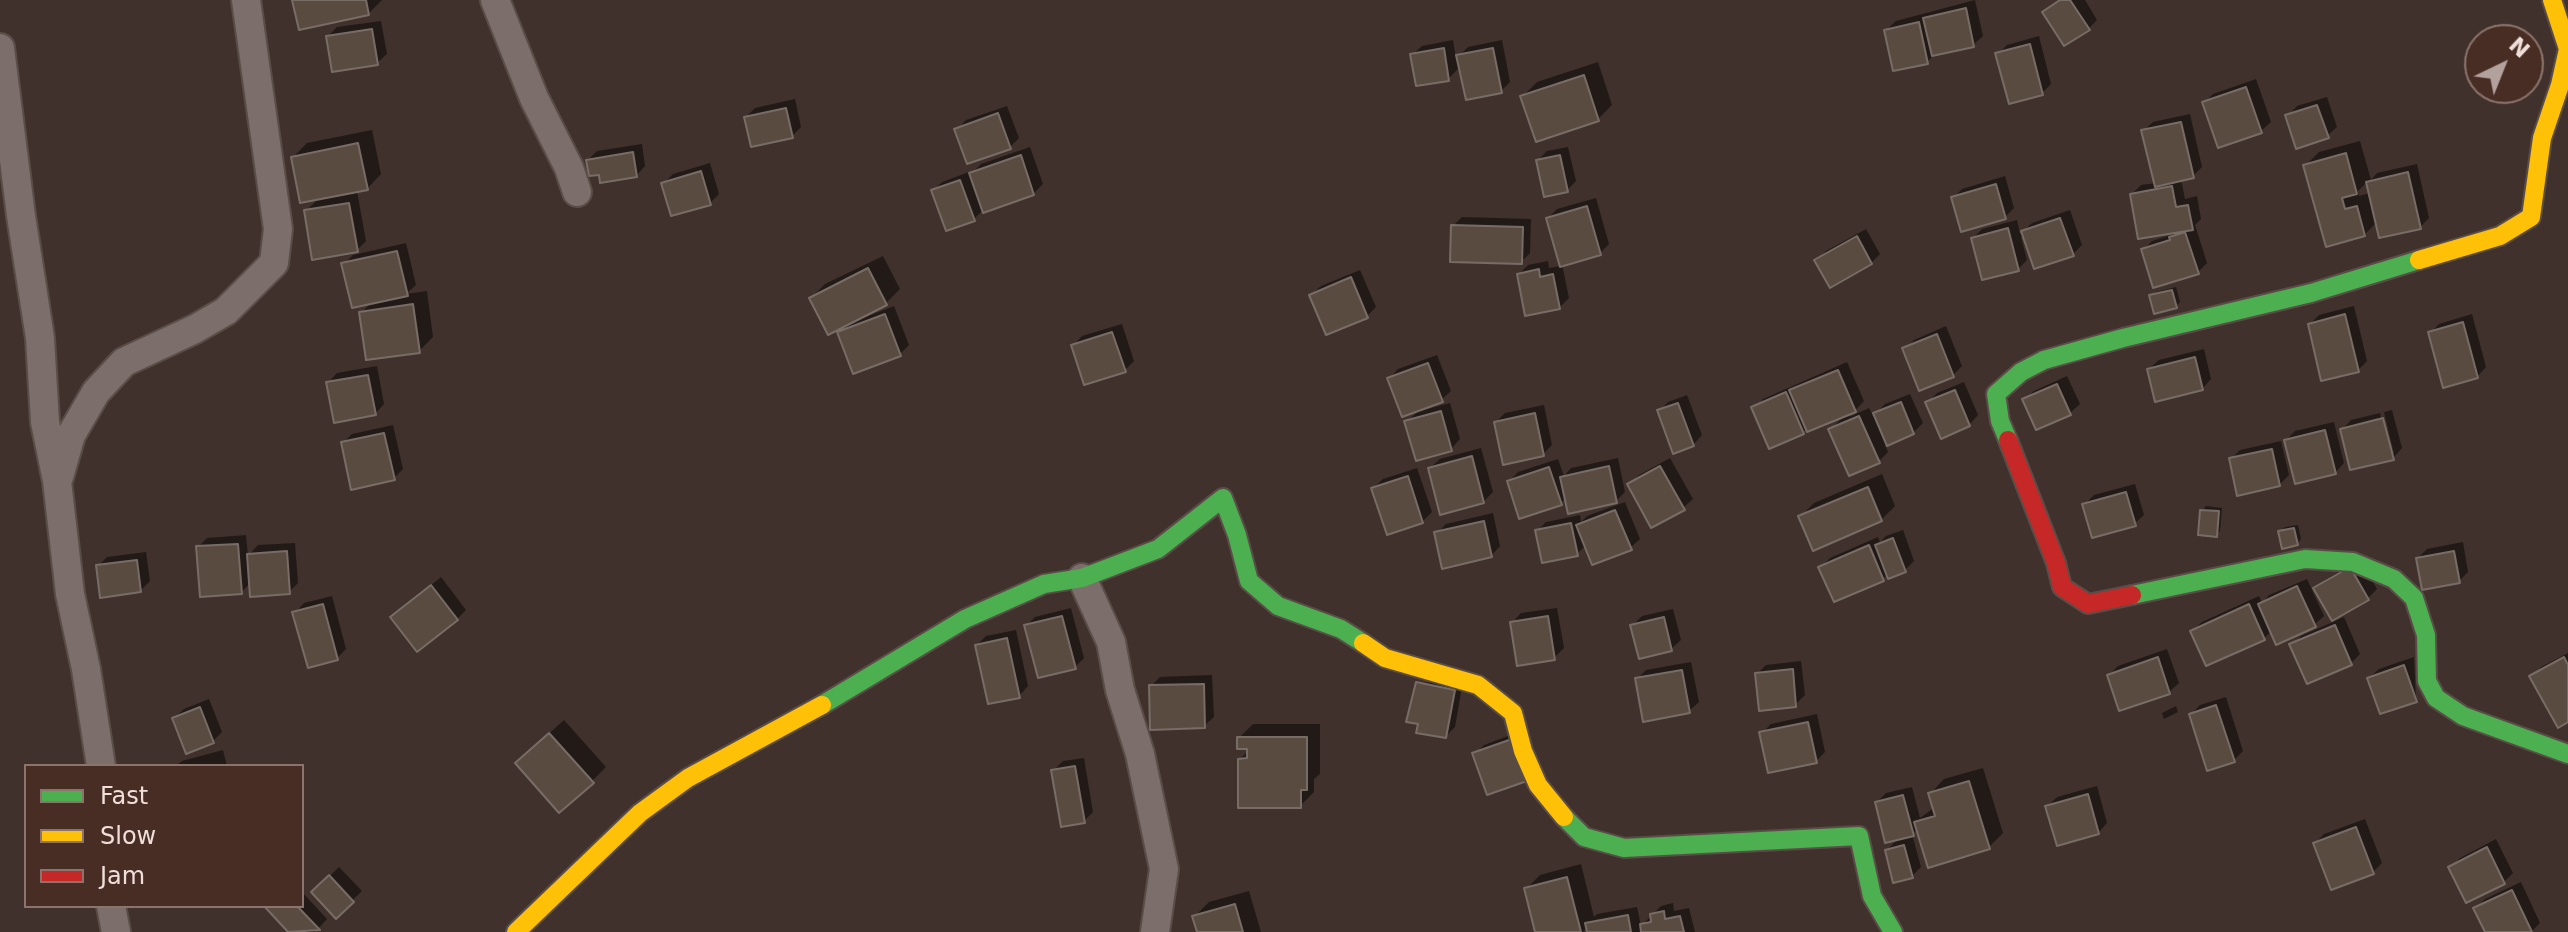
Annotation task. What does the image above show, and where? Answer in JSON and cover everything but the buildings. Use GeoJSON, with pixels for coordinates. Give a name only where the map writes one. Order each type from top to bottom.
{"type":"FeatureCollection","features":[{"type":"Feature","properties":{"kind":"street"},"geometry":{"type":"LineString","coordinates":[[57,481],[71,435],[96,392],[124,362],[226,311],[274,263],[278,229],[246,0]]}},
{"type":"Feature","properties":{"kind":"street"},"geometry":{"type":"LineString","coordinates":[[495,0],[534,98],[569,168],[577,192]]}},
{"type":"Feature","properties":{"kind":"street"},"geometry":{"type":"LineString","coordinates":[[2552,0],[2568,49],[2560,85],[2542,138],[2531,217],[2500,236],[2311,293],[2044,360],[2021,372],[1996,394],[2000,421],[2056,563],[2062,587],[2088,604],[2305,559],[2353,562],[2394,579],[2414,598],[2426,635],[2427,681],[2436,698],[2463,716],[2568,754]]}},
{"type":"Feature","properties":{"kind":"street"},"geometry":{"type":"LineString","coordinates":[[0,48],[40,338],[45,422],[57,481],[70,594],[86,669],[101,764]]}},
{"type":"Feature","properties":{"kind":"street"},"geometry":{"type":"LineString","coordinates":[[516,932],[640,813],[688,778],[833,699],[965,619],[1044,584],[1082,578],[1158,549],[1223,498],[1249,581],[1278,606],[1341,629],[1385,658],[1478,685],[1513,713],[1523,751],[1538,785],[1584,837],[1624,848],[1859,836],[1872,896],[1893,932]]}},
{"type":"Feature","properties":{"kind":"street"},"geometry":{"type":"LineString","coordinates":[[1082,578],[1111,642],[1120,690],[1140,754],[1164,869],[1155,932]]}},
{"type":"Feature","properties":{"kind":"street"},"geometry":{"type":"LineString","coordinates":[[111,908],[116,932]]}},
{"type":"Feature","properties":{"kind":"traffic: fast"},"geometry":{"type":"LineString","coordinates":[[2008,440],[2000,421],[1996,394],[2021,372],[2044,360],[2311,293],[2419,260]]}},
{"type":"Feature","properties":{"kind":"traffic: fast"},"geometry":{"type":"LineString","coordinates":[[822,705],[965,619],[1044,584],[1082,578],[1158,549],[1223,498],[1249,581],[1278,606],[1341,629],[1363,643]]}},
{"type":"Feature","properties":{"kind":"traffic: fast"},"geometry":{"type":"LineString","coordinates":[[2132,595],[2305,559],[2353,562],[2394,579],[2414,598],[2426,635],[2427,681],[2436,698],[2463,716],[2568,754]]}},
{"type":"Feature","properties":{"kind":"traffic: fast"},"geometry":{"type":"LineString","coordinates":[[1564,817],[1584,837],[1624,848],[1859,836],[1872,896],[1893,932]]}},
{"type":"Feature","properties":{"kind":"traffic: slow"},"geometry":{"type":"LineString","coordinates":[[2419,260],[2500,236],[2531,217],[2542,138],[2560,85],[2568,49],[2552,0]]}},
{"type":"Feature","properties":{"kind":"traffic: slow"},"geometry":{"type":"LineString","coordinates":[[1363,643],[1385,658],[1478,685],[1513,713],[1523,751],[1538,785],[1564,817]]}},
{"type":"Feature","properties":{"kind":"traffic: slow"},"geometry":{"type":"LineString","coordinates":[[516,932],[640,813],[688,778],[822,705]]}},
{"type":"Feature","properties":{"kind":"traffic: jam"},"geometry":{"type":"LineString","coordinates":[[2008,440],[2056,563],[2062,587],[2088,604],[2132,595]]}}]}
